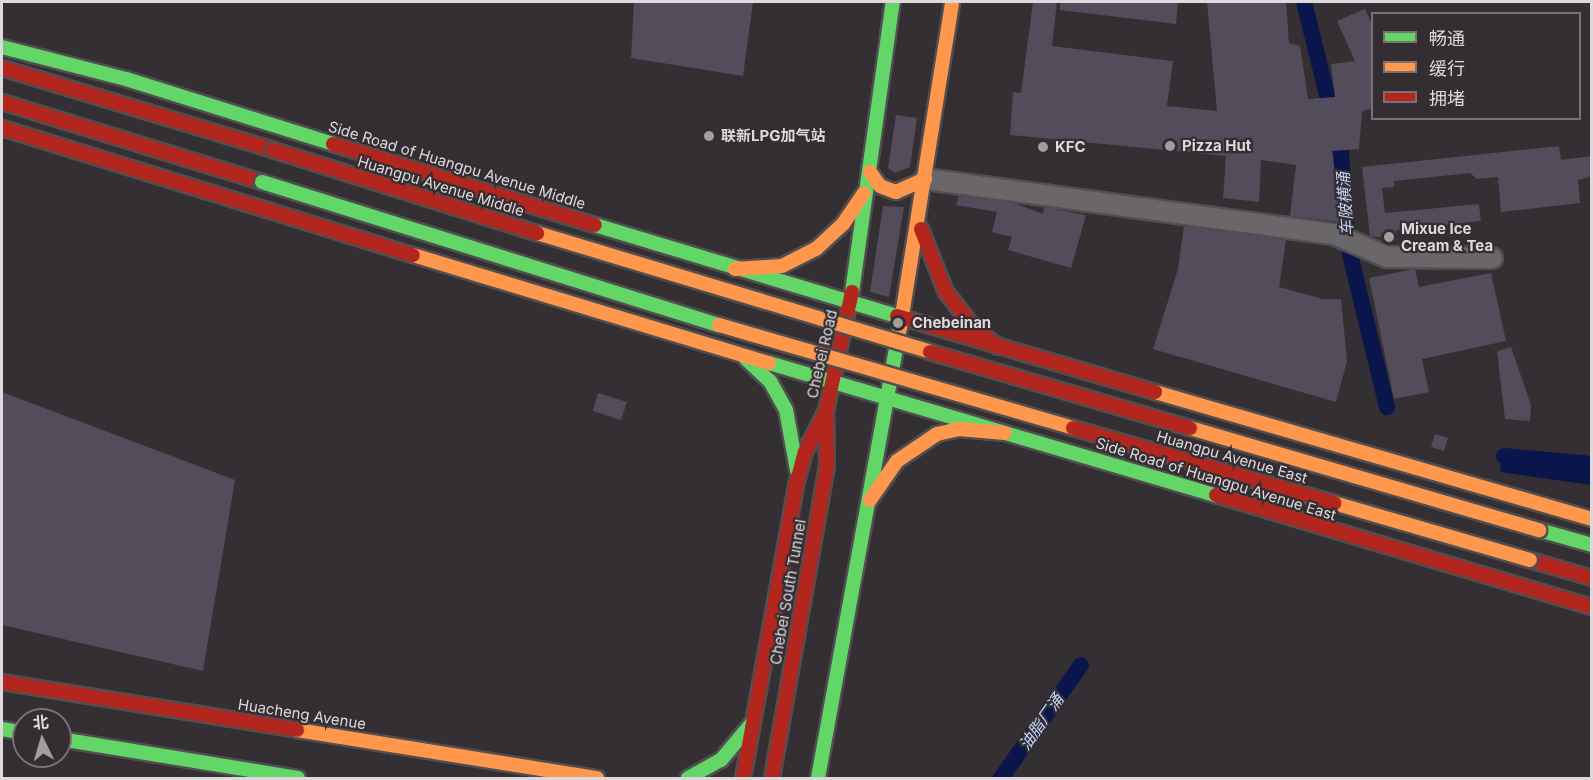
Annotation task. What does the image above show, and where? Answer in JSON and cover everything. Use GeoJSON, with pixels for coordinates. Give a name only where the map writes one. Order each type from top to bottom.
{"type":"FeatureCollection","features":[{"type":"Feature","properties":{"kind":"main road","name":"Chebei Road"},"geometry":{"type":"LineString","coordinates":[[743,778],[796,485],[805,452],[826,411],[851,303],[893,2]]}},
{"type":"Feature","properties":{"kind":"main road"},"geometry":{"type":"LineString","coordinates":[[818,778],[884,398],[902,318],[952,2]]}},
{"type":"Feature","properties":{"kind":"main road","name":"Side Road of Huangpu Avenue Middle"},"geometry":{"type":"LineString","coordinates":[[2,47],[145,84],[699,258],[902,318]]}},
{"type":"Feature","properties":{"kind":"main road","name":"Huangpu Avenue Middle"},"geometry":{"type":"LineString","coordinates":[[2,68],[871,335]]}},
{"type":"Feature","properties":{"kind":"main road","name":"Huangpu Avenue East"},"geometry":{"type":"LineString","coordinates":[[2,102],[864,368],[1592,578]]}},
{"type":"Feature","properties":{"kind":"main road"},"geometry":{"type":"LineString","coordinates":[[2,129],[540,295],[832,382]]}},
{"type":"Feature","properties":{"kind":"main road"},"geometry":{"type":"LineString","coordinates":[[735,269],[782,266],[816,249],[843,224],[869,178],[880,186],[896,192],[925,179]]}},
{"type":"Feature","properties":{"kind":"main road"},"geometry":{"type":"LineString","coordinates":[[540,295],[560,284],[574,263],[576,238],[565,216]]}},
{"type":"Feature","properties":{"kind":"main road"},"geometry":{"type":"LineString","coordinates":[[919,219],[946,292],[974,328],[998,347]]}},
{"type":"Feature","properties":{"kind":"main road"},"geometry":{"type":"LineString","coordinates":[[675,335],[696,325],[708,303],[710,282],[699,258]]}},
{"type":"Feature","properties":{"kind":"main road"},"geometry":{"type":"LineString","coordinates":[[902,318],[1592,519]]}},
{"type":"Feature","properties":{"kind":"main road","name":"Huangpu Avenue East"},"geometry":{"type":"LineString","coordinates":[[871,335],[1592,545]]}},
{"type":"Feature","properties":{"kind":"main road"},"geometry":{"type":"LineString","coordinates":[[737,354],[770,381],[786,410],[795,442],[796,485]]}},
{"type":"Feature","properties":{"kind":"main road"},"geometry":{"type":"LineString","coordinates":[[1023,438],[1012,423],[1014,394],[1021,375],[1042,360]]}},
{"type":"Feature","properties":{"kind":"main road","name":"Side Road of Huangpu Avenue East"},"geometry":{"type":"LineString","coordinates":[[832,382],[1592,607]]}},
{"type":"Feature","properties":{"kind":"main road"},"geometry":{"type":"LineString","coordinates":[[1106,463],[1098,441],[1102,416],[1112,400],[1132,385]]}},
{"type":"Feature","properties":{"kind":"main road","name":"Chebei South Tunnel"},"geometry":{"type":"LineString","coordinates":[[772,778],[827,466],[826,411]]}},
{"type":"Feature","properties":{"kind":"main road"},"geometry":{"type":"LineString","coordinates":[[863,516],[884,476],[915,445],[959,429],[1005,433]]}},
{"type":"Feature","properties":{"kind":"main road","name":"Huacheng Avenue"},"geometry":{"type":"LineString","coordinates":[[2,682],[597,778]]}},
{"type":"Feature","properties":{"kind":"main road"},"geometry":{"type":"LineString","coordinates":[[688,778],[721,760],[754,719]]}},
{"type":"Feature","properties":{"kind":"main road"},"geometry":{"type":"LineString","coordinates":[[72,741],[298,778]]}},
{"type":"Feature","properties":{"kind":"street"},"geometry":{"type":"LineString","coordinates":[[925,179],[1334,234],[1370,246],[1387,257],[1492,258]]}},
{"type":"Feature","properties":{"kind":"shaded area"},"geometry":{"type":"Polygon","coordinates":[[[1501,460],[1591,467],[1591,485],[1500,472],[1501,460]]]}},
{"type":"Feature","properties":{"kind":"building"},"geometry":{"type":"Polygon","coordinates":[[[634,2],[753,2],[743,76],[631,58],[634,2]]]}},
{"type":"Feature","properties":{"kind":"building"},"geometry":{"type":"Polygon","coordinates":[[[1033,2],[1057,2],[1052,46],[1173,61],[1167,106],[1217,111],[1207,2],[1286,2],[1289,43],[1300,46],[1308,99],[1335,97],[1331,64],[1355,61],[1337,21],[1365,9],[1371,22],[1371,109],[1362,111],[1359,149],[1332,151],[1341,222],[1290,216],[1296,165],[1261,160],[1259,202],[1223,198],[1226,156],[1010,135],[1013,92],[1021,93],[1033,2]]]}},
{"type":"Feature","properties":{"kind":"building"},"geometry":{"type":"Polygon","coordinates":[[[1060,2],[1178,2],[1176,24],[1060,10],[1060,2]]]}},
{"type":"Feature","properties":{"kind":"building"},"geometry":{"type":"Polygon","coordinates":[[[896,115],[917,118],[910,167],[895,173],[888,168],[896,115]]]}},
{"type":"Feature","properties":{"kind":"building"},"geometry":{"type":"Polygon","coordinates":[[[1559,146],[1561,160],[1592,156],[1592,176],[1578,180],[1580,203],[1501,212],[1498,177],[1477,179],[1470,173],[1394,181],[1394,187],[1382,188],[1385,213],[1479,204],[1481,221],[1396,230],[1397,240],[1370,236],[1362,167],[1559,146]]]}},
{"type":"Feature","properties":{"kind":"building"},"geometry":{"type":"Polygon","coordinates":[[[959,196],[1014,203],[1043,214],[1044,207],[1086,215],[1071,268],[1008,250],[1012,237],[992,232],[997,212],[956,205],[959,196]]]}},
{"type":"Feature","properties":{"kind":"building"},"geometry":{"type":"Polygon","coordinates":[[[883,206],[904,207],[889,297],[870,292],[883,206]]]}},
{"type":"Feature","properties":{"kind":"building"},"geometry":{"type":"Polygon","coordinates":[[[1184,226],[1286,240],[1279,287],[1323,299],[1341,299],[1347,361],[1336,402],[1153,349],[1178,269],[1184,226]]]}},
{"type":"Feature","properties":{"kind":"building"},"geometry":{"type":"Polygon","coordinates":[[[1415,269],[1419,287],[1491,273],[1506,341],[1422,359],[1429,392],[1394,399],[1369,278],[1415,269]]]}},
{"type":"Feature","properties":{"kind":"building"},"geometry":{"type":"Polygon","coordinates":[[[1511,347],[1531,405],[1530,421],[1505,419],[1497,351],[1511,347]]]}},
{"type":"Feature","properties":{"kind":"building"},"geometry":{"type":"Polygon","coordinates":[[[2,392],[235,480],[203,671],[2,625],[2,392]]]}},
{"type":"Feature","properties":{"kind":"building"},"geometry":{"type":"Polygon","coordinates":[[[598,393],[627,402],[621,420],[593,411],[598,393]]]}},
{"type":"Feature","properties":{"kind":"building"},"geometry":{"type":"Polygon","coordinates":[[[1435,434],[1448,438],[1444,451],[1431,447],[1435,434]]]}},
{"type":"Feature","properties":{"kind":"waterway","name":"车陂横涌"},"geometry":{"type":"LineString","coordinates":[[1304,2],[1341,152],[1348,246],[1387,407]]}},
{"type":"Feature","properties":{"kind":"waterway","name":"车陂横涌"},"geometry":{"type":"LineString","coordinates":[[1504,456],[1592,464]]}},
{"type":"Feature","properties":{"kind":"waterway","name":"油脂厂涌"},"geometry":{"type":"LineString","coordinates":[[1001,778],[1081,665]]}},
{"type":"Feature","properties":{"kind":"traffic: fast"},"geometry":{"type":"LineString","coordinates":[[852,292],[893,2]]}},
{"type":"Feature","properties":{"kind":"traffic: fast"},"geometry":{"type":"LineString","coordinates":[[2,47],[126,79],[333,144]]}},
{"type":"Feature","properties":{"kind":"traffic: fast"},"geometry":{"type":"LineString","coordinates":[[262,182],[719,325]]}},
{"type":"Feature","properties":{"kind":"traffic: fast"},"geometry":{"type":"LineString","coordinates":[[595,225],[897,316]]}},
{"type":"Feature","properties":{"kind":"traffic: fast"},"geometry":{"type":"LineString","coordinates":[[818,778],[900,328]]}},
{"type":"Feature","properties":{"kind":"traffic: fast"},"geometry":{"type":"LineString","coordinates":[[746,359],[770,381],[786,410],[797,470]]}},
{"type":"Feature","properties":{"kind":"traffic: fast"},"geometry":{"type":"LineString","coordinates":[[769,363],[1216,495]]}},
{"type":"Feature","properties":{"kind":"traffic: fast"},"geometry":{"type":"LineString","coordinates":[[1539,530],[1592,545]]}},
{"type":"Feature","properties":{"kind":"traffic: fast"},"geometry":{"type":"LineString","coordinates":[[688,778],[721,760],[752,723]]}},
{"type":"Feature","properties":{"kind":"traffic: fast"},"geometry":{"type":"LineString","coordinates":[[2,729],[12,731]]}},
{"type":"Feature","properties":{"kind":"traffic: fast"},"geometry":{"type":"LineString","coordinates":[[72,741],[298,778]]}},
{"type":"Feature","properties":{"kind":"traffic: slow"},"geometry":{"type":"LineString","coordinates":[[900,328],[952,2]]}},
{"type":"Feature","properties":{"kind":"traffic: slow"},"geometry":{"type":"LineString","coordinates":[[870,172],[880,186],[896,192],[925,179]]}},
{"type":"Feature","properties":{"kind":"traffic: slow"},"geometry":{"type":"LineString","coordinates":[[735,269],[782,266],[816,249],[843,224],[864,193]]}},
{"type":"Feature","properties":{"kind":"traffic: slow"},"geometry":{"type":"LineString","coordinates":[[537,233],[930,352]]}},
{"type":"Feature","properties":{"kind":"traffic: slow"},"geometry":{"type":"LineString","coordinates":[[413,255],[769,363]]}},
{"type":"Feature","properties":{"kind":"traffic: slow"},"geometry":{"type":"LineString","coordinates":[[719,325],[1073,428]]}},
{"type":"Feature","properties":{"kind":"traffic: slow"},"geometry":{"type":"LineString","coordinates":[[1155,392],[1592,519]]}},
{"type":"Feature","properties":{"kind":"traffic: slow"},"geometry":{"type":"LineString","coordinates":[[1190,428],[1539,530]]}},
{"type":"Feature","properties":{"kind":"traffic: slow"},"geometry":{"type":"LineString","coordinates":[[870,500],[897,461],[937,434],[959,429],[1005,433]]}},
{"type":"Feature","properties":{"kind":"traffic: slow"},"geometry":{"type":"LineString","coordinates":[[1334,503],[1530,560]]}},
{"type":"Feature","properties":{"kind":"traffic: slow"},"geometry":{"type":"LineString","coordinates":[[297,730],[597,778]]}},
{"type":"Feature","properties":{"kind":"traffic: jam"},"geometry":{"type":"LineString","coordinates":[[2,68],[273,150]]}},
{"type":"Feature","properties":{"kind":"traffic: jam"},"geometry":{"type":"LineString","coordinates":[[2,102],[262,182]]}},
{"type":"Feature","properties":{"kind":"traffic: jam"},"geometry":{"type":"LineString","coordinates":[[2,128],[413,255]]}},
{"type":"Feature","properties":{"kind":"traffic: jam"},"geometry":{"type":"LineString","coordinates":[[333,144],[595,225]]}},
{"type":"Feature","properties":{"kind":"traffic: jam"},"geometry":{"type":"LineString","coordinates":[[273,150],[537,233]]}},
{"type":"Feature","properties":{"kind":"traffic: jam"},"geometry":{"type":"LineString","coordinates":[[921,229],[946,292],[974,328],[998,347]]}},
{"type":"Feature","properties":{"kind":"traffic: jam"},"geometry":{"type":"LineString","coordinates":[[772,778],[827,466],[826,411],[852,292]]}},
{"type":"Feature","properties":{"kind":"traffic: jam"},"geometry":{"type":"LineString","coordinates":[[897,316],[1155,392]]}},
{"type":"Feature","properties":{"kind":"traffic: jam"},"geometry":{"type":"LineString","coordinates":[[930,352],[1190,428]]}},
{"type":"Feature","properties":{"kind":"traffic: jam"},"geometry":{"type":"LineString","coordinates":[[743,778],[796,485],[805,452],[826,411]]}},
{"type":"Feature","properties":{"kind":"traffic: jam"},"geometry":{"type":"LineString","coordinates":[[1073,428],[1334,503]]}},
{"type":"Feature","properties":{"kind":"traffic: jam"},"geometry":{"type":"LineString","coordinates":[[1216,495],[1592,607]]}},
{"type":"Feature","properties":{"kind":"traffic: jam"},"geometry":{"type":"LineString","coordinates":[[1530,560],[1592,578]]}},
{"type":"Feature","properties":{"kind":"traffic: jam"},"geometry":{"type":"LineString","coordinates":[[2,682],[297,730]]}},
{"type":"Feature","properties":{"kind":"place","name":"联新LPG加气站"},"geometry":{"type":"Point","coordinates":[709,136]}},
{"type":"Feature","properties":{"kind":"place","name":"Pizza Hut"},"geometry":{"type":"Point","coordinates":[1170,146]}},
{"type":"Feature","properties":{"kind":"place","name":"KFC"},"geometry":{"type":"Point","coordinates":[1043,147]}},
{"type":"Feature","properties":{"kind":"place","name":"Mixue Ice Cream & Tea"},"geometry":{"type":"Point","coordinates":[1389,237]}},
{"type":"Feature","properties":{"kind":"place","name":"Chebeinan"},"geometry":{"type":"Point","coordinates":[898,323]}}]}
